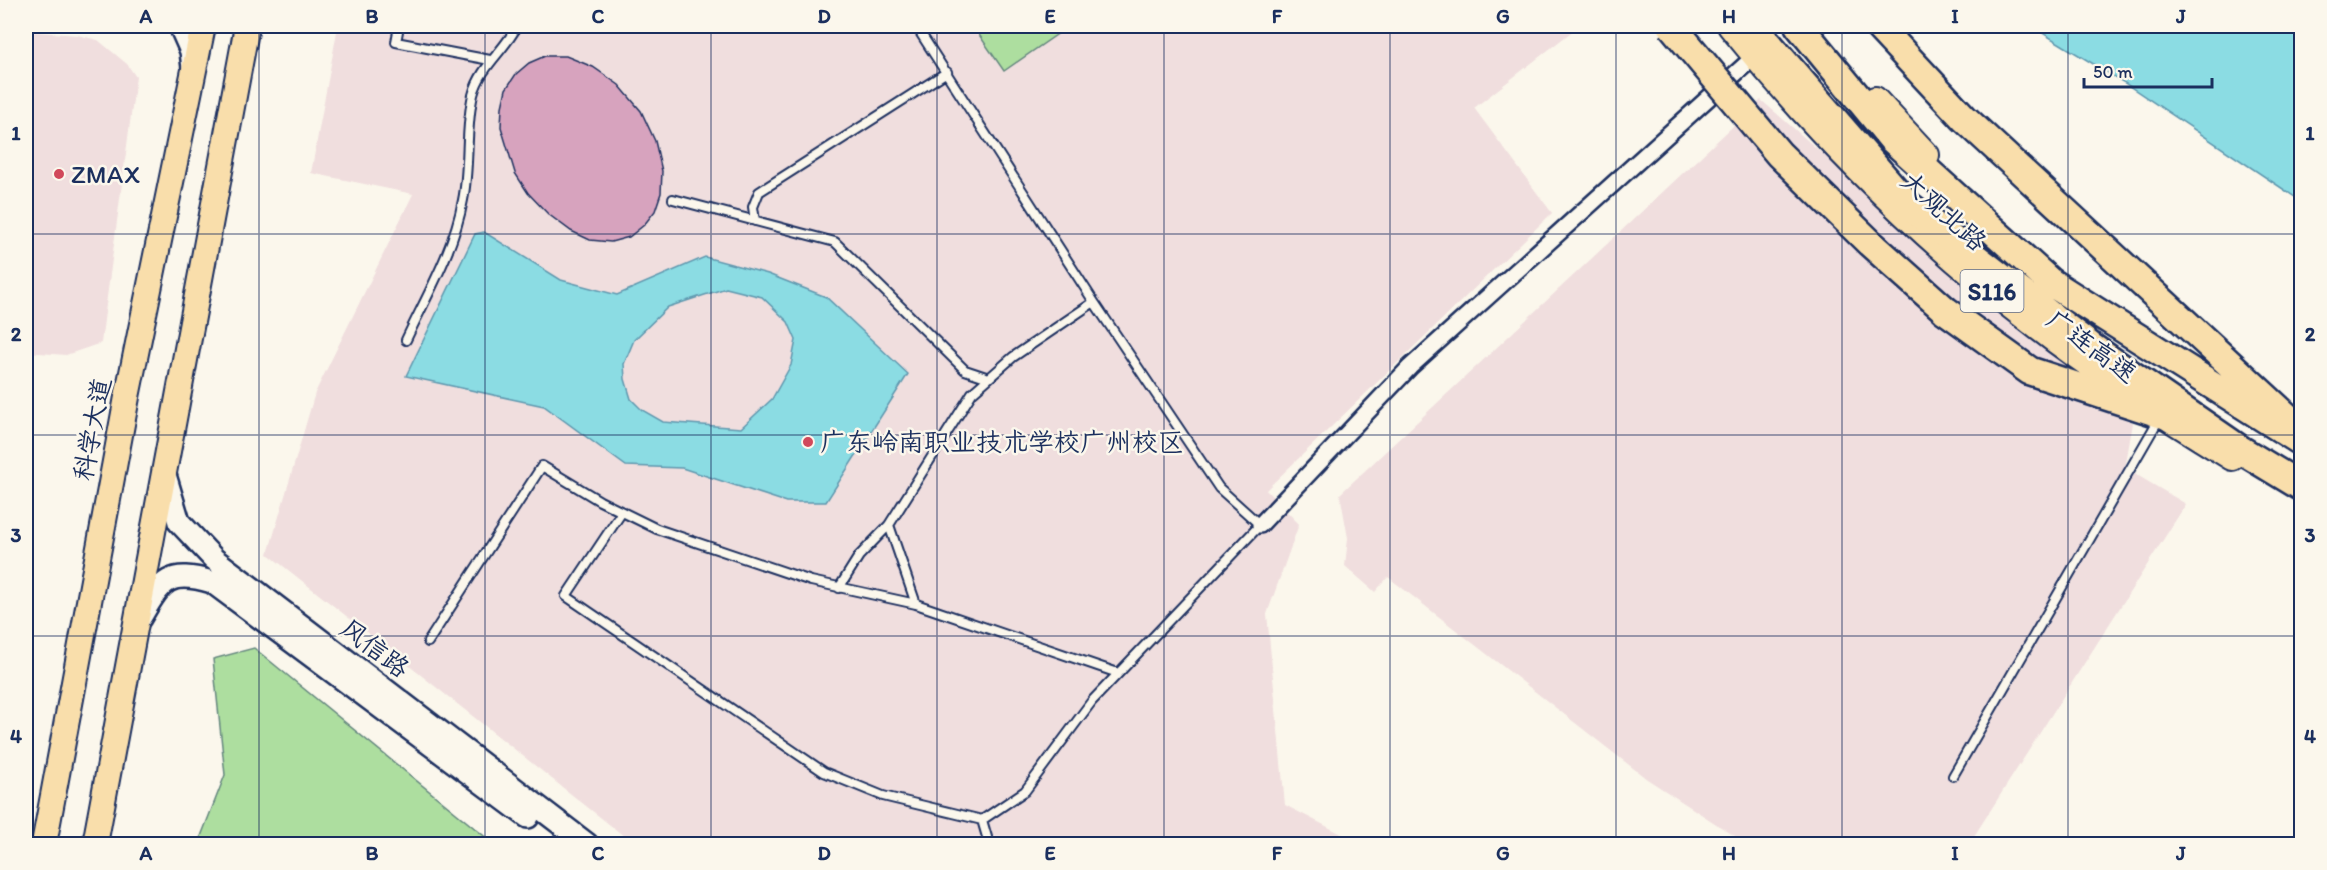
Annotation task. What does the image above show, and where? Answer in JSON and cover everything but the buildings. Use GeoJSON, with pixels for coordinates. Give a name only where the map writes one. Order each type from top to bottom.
{"type":"FeatureCollection","features":[{"type":"Feature","properties":{"kind":"highway"},"geometry":{"type":"LineString","coordinates":[[1672,26],[1779,154],[1870,243],[1945,310],[2030,371],[2161,414]]}},
{"type":"Feature","properties":{"kind":"highway","name":"广连高速"},"geometry":{"type":"LineString","coordinates":[[1753,26],[1908,206],[2090,346],[2241,450],[2301,488]]}},
{"type":"Feature","properties":{"kind":"highway","name":"广连高速"},"geometry":{"type":"LineString","coordinates":[[1799,26],[1892,139],[2050,282],[2301,442]]}},
{"type":"Feature","properties":{"kind":"highway"},"geometry":{"type":"LineString","coordinates":[[1878,26],[1965,118],[2294,422]]}},
{"type":"Feature","properties":{"kind":"main road","name":"科学大道"},"geometry":{"type":"LineString","coordinates":[[45,844],[127,397],[203,26]]}},
{"type":"Feature","properties":{"kind":"main road"},"geometry":{"type":"LineString","coordinates":[[95,844],[247,26]]}},
{"type":"Feature","properties":{"kind":"main road","name":"大观北路"},"geometry":{"type":"LineString","coordinates":[[1730,26],[1855,167],[1907,218],[2037,327],[2161,414],[2301,501]]}},
{"type":"Feature","properties":{"kind":"main road","name":"大观北路"},"geometry":{"type":"LineString","coordinates":[[1811,26],[1905,133],[1956,184],[2050,267],[2181,356],[2294,422]]}},
{"type":"Feature","properties":{"kind":"street"},"geometry":{"type":"LineString","coordinates":[[180,26],[191,51],[193,70]]}},
{"type":"Feature","properties":{"kind":"street"},"geometry":{"type":"LineString","coordinates":[[1260,525],[1410,367],[1755,56]]}},
{"type":"Feature","properties":{"kind":"street","name":"风信路"},"geometry":{"type":"LineString","coordinates":[[163,470],[171,503],[179,522],[214,559],[231,583],[564,844]]}},
{"type":"Feature","properties":{"kind":"street","name":"风信路"},"geometry":{"type":"LineString","coordinates":[[138,621],[155,592],[166,581],[177,576],[193,576],[212,582],[231,583],[587,844]]}},
{"type":"Feature","properties":{"kind":"lane"},"geometry":{"type":"LineString","coordinates":[[399,26],[396,42],[490,60]]}},
{"type":"Feature","properties":{"kind":"lane"},"geometry":{"type":"LineString","coordinates":[[406,340],[458,228],[464,197],[473,93],[490,60],[517,26]]}},
{"type":"Feature","properties":{"kind":"lane"},"geometry":{"type":"LineString","coordinates":[[622,512],[566,596],[824,772],[882,796],[982,820],[1025,791],[1092,700],[1260,525],[1219,488],[1094,302],[916,26]]}},
{"type":"Feature","properties":{"kind":"lane"},"geometry":{"type":"LineString","coordinates":[[755,221],[753,207],[759,192],[947,72]]}},
{"type":"Feature","properties":{"kind":"lane"},"geometry":{"type":"LineString","coordinates":[[673,199],[835,242],[965,370],[989,378]]}},
{"type":"Feature","properties":{"kind":"lane"},"geometry":{"type":"LineString","coordinates":[[839,588],[859,556],[889,525],[972,393],[1013,357],[1094,302]]}},
{"type":"Feature","properties":{"kind":"lane"},"geometry":{"type":"LineString","coordinates":[[1953,776],[2161,414]]}},
{"type":"Feature","properties":{"kind":"lane"},"geometry":{"type":"LineString","coordinates":[[428,642],[542,466],[622,512],[657,529],[811,581],[916,604],[1118,674]]}},
{"type":"Feature","properties":{"kind":"lane"},"geometry":{"type":"LineString","coordinates":[[889,525],[916,604]]}},
{"type":"Feature","properties":{"kind":"lane"},"geometry":{"type":"LineString","coordinates":[[982,820],[989,844]]}},
{"type":"Feature","properties":{"kind":"shaded area","name":"广东岭南职业技术学校广州校区"},"geometry":{"type":"Polygon","coordinates":[[[338,26],[1579,26],[1474,108],[1552,213],[1266,490],[1299,524],[1267,614],[1285,805],[1361,844],[634,844],[268,554],[315,393],[413,194],[311,173],[338,26]]]}},
{"type":"Feature","properties":{"kind":"shaded area"},"geometry":{"type":"Polygon","coordinates":[[[26,31],[77,35],[98,40],[127,64],[136,77],[101,343],[66,355],[26,352],[26,31]]]}},
{"type":"Feature","properties":{"kind":"shaded area"},"geometry":{"type":"Polygon","coordinates":[[[1761,100],[2133,423],[2125,468],[2186,504],[1969,844],[1747,844],[1647,779],[1388,577],[1375,592],[1345,566],[1348,538],[1340,494],[1761,100]]]}},
{"type":"Feature","properties":{"kind":"green space"},"geometry":{"type":"Polygon","coordinates":[[[973,26],[1069,26],[1004,71],[973,26]]]}},
{"type":"Feature","properties":{"kind":"green space"},"geometry":{"type":"Polygon","coordinates":[[[254,648],[494,844],[198,844],[225,775],[213,659],[254,648]]]}},
{"type":"Feature","properties":{"kind":"water"},"geometry":{"type":"Polygon","coordinates":[[[2031,26],[2301,26],[2301,201],[2123,82],[2031,26]]]}},
{"type":"Feature","properties":{"kind":"water"},"geometry":{"type":"Polygon","coordinates":[[[484,232],[561,280],[617,295],[705,257],[768,274],[826,297],[908,374],[826,502],[786,502],[682,468],[626,466],[544,406],[406,376],[475,234],[484,232]],[[726,288],[668,307],[634,340],[624,364],[625,379],[631,399],[642,410],[663,422],[741,428],[772,399],[791,365],[796,340],[788,322],[762,297],[726,288]]]}},
{"type":"Feature","properties":{"kind":"place","name":"ZMAX"},"geometry":{"type":"Point","coordinates":[59,174]}},
{"type":"Feature","properties":{"kind":"place","name":"广东岭南职业技术学校广州校区"},"geometry":{"type":"Point","coordinates":[808,442]}}]}
